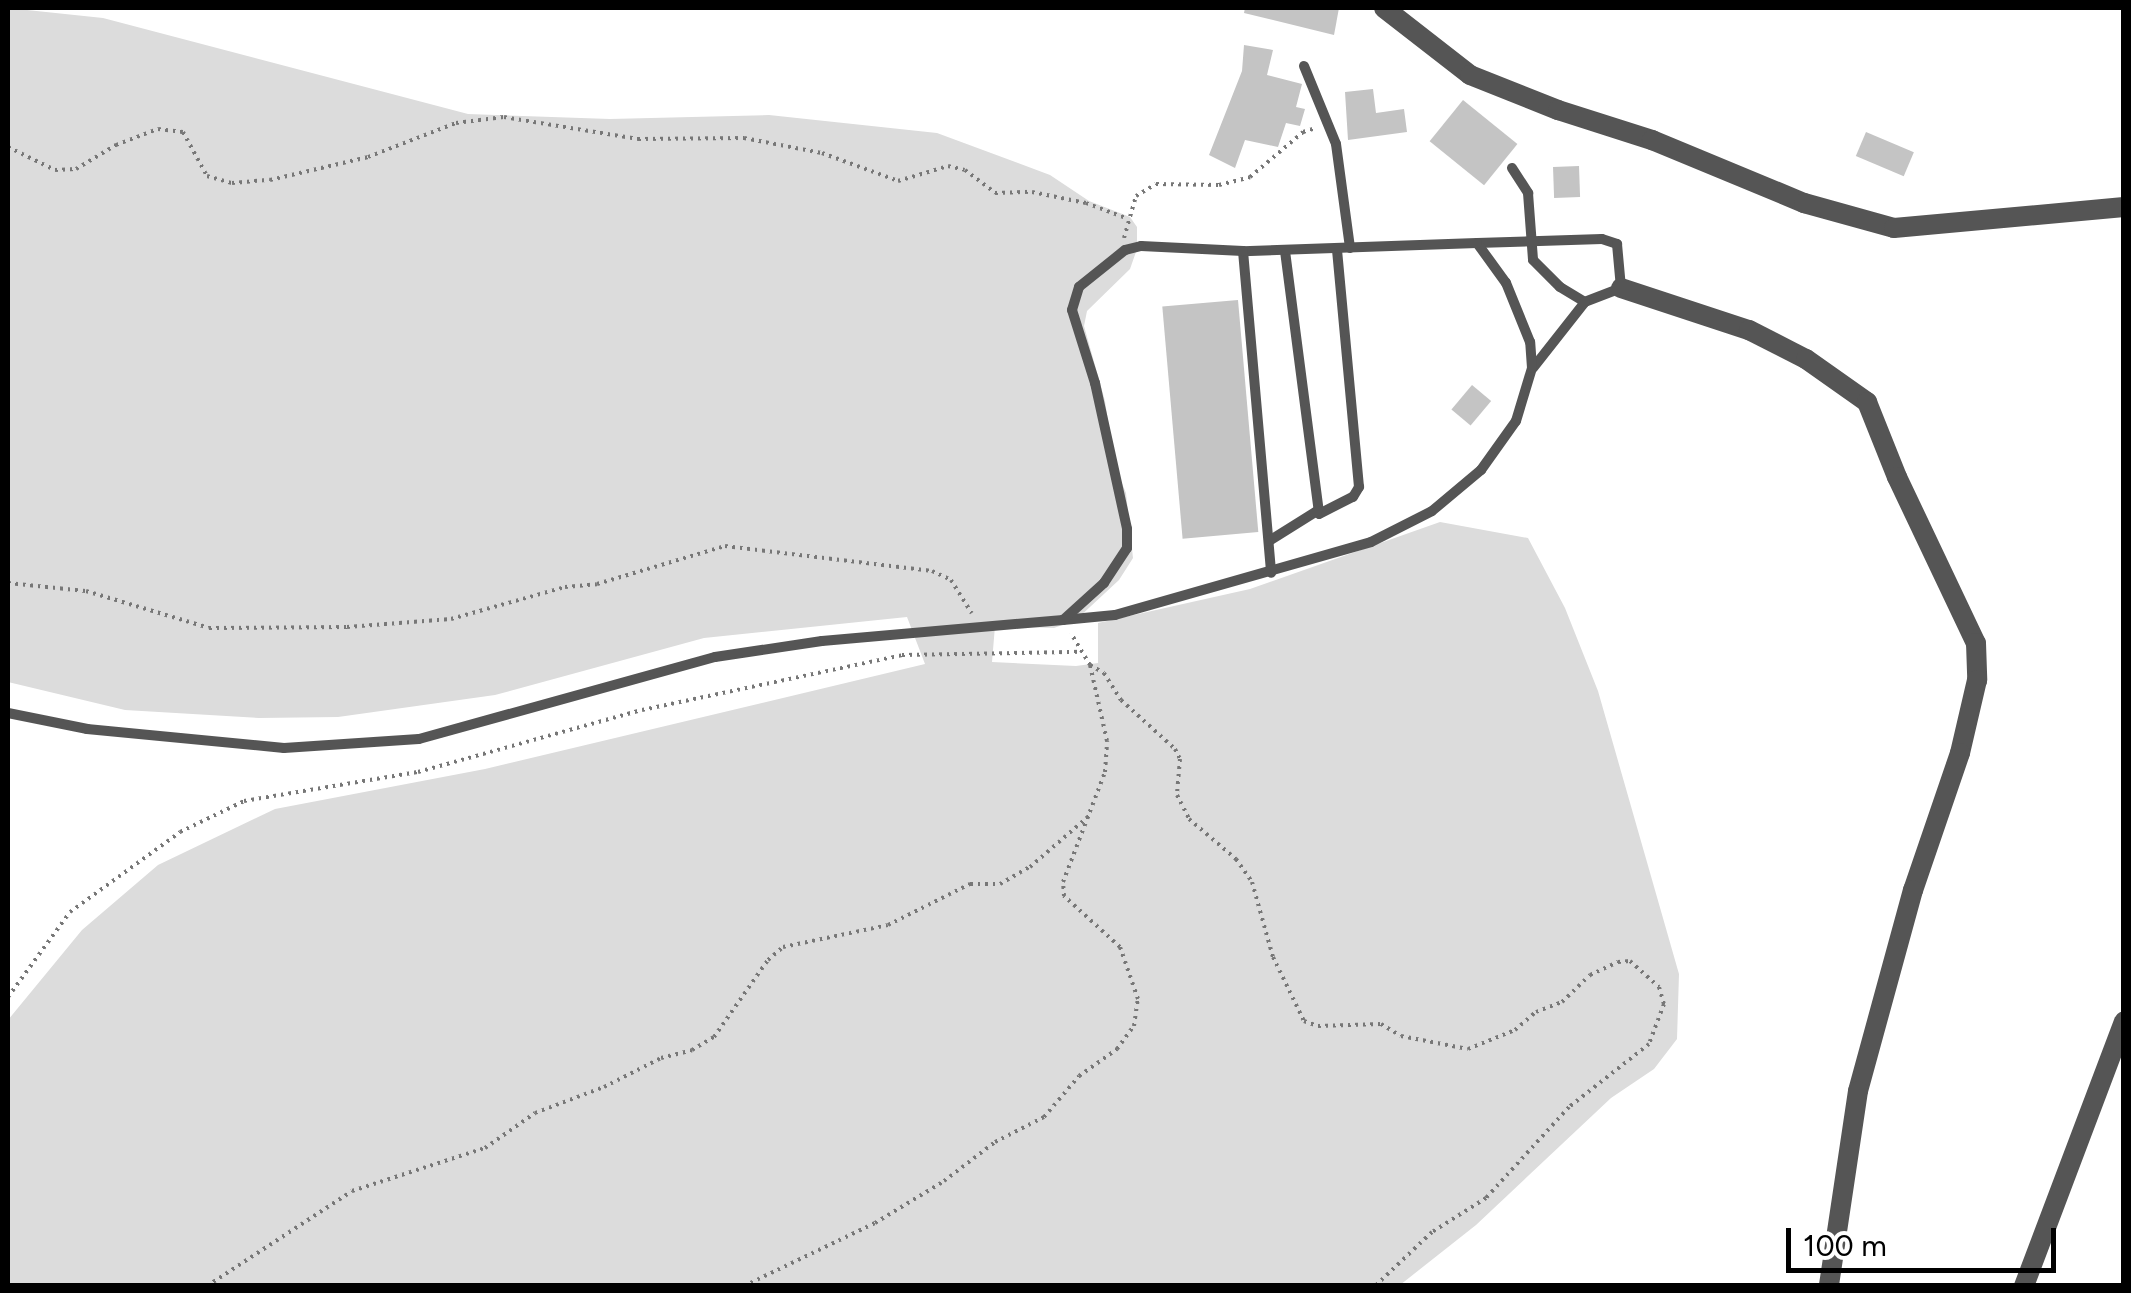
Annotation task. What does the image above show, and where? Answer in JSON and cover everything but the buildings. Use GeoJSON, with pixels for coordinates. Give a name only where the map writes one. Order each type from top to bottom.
{"type":"FeatureCollection","features":[{"type":"Feature","properties":{"kind":"street"},"geometry":{"type":"LineString","coordinates":[[1384,8],[1470,75],[1558,110],[1652,140],[1804,203],[1894,228],[2124,208]]}},
{"type":"Feature","properties":{"kind":"street"},"geometry":{"type":"LineString","coordinates":[[1621,288],[1748,330],[1806,359],[1867,402],[1897,477],[1976,642],[1977,680],[1960,753],[1908,906],[1858,1091],[1829,1286]]}},
{"type":"Feature","properties":{"kind":"street"},"geometry":{"type":"LineString","coordinates":[[2024,1286],[2124,1021]]}},
{"type":"Feature","properties":{"kind":"lane"},"geometry":{"type":"LineString","coordinates":[[1304,66],[1330,124],[1350,248]]}},
{"type":"Feature","properties":{"kind":"lane"},"geometry":{"type":"LineString","coordinates":[[1512,168],[1528,193],[1533,260],[1560,287],[1585,302]]}},
{"type":"Feature","properties":{"kind":"lane"},"geometry":{"type":"LineString","coordinates":[[8,713],[120,733],[284,748],[419,739],[715,657],[822,640],[979,626],[1063,620],[1115,615],[1272,573],[1371,542],[1432,511],[1481,470],[1516,422],[1532,368],[1585,302],[1621,288],[1619,251],[1611,240],[1242,252],[1141,246],[1125,250],[1079,287],[1072,310],[1094,383],[1127,529],[1127,548],[1104,583],[1063,620]]}},
{"type":"Feature","properties":{"kind":"lane"},"geometry":{"type":"LineString","coordinates":[[1477,244],[1506,283],[1523,319],[1532,368]]}},
{"type":"Feature","properties":{"kind":"lane"},"geometry":{"type":"LineString","coordinates":[[1317,511],[1322,514],[1352,497],[1359,487],[1337,249]]}},
{"type":"Feature","properties":{"kind":"lane"},"geometry":{"type":"LineString","coordinates":[[1285,251],[1317,511]]}},
{"type":"Feature","properties":{"kind":"lane"},"geometry":{"type":"LineString","coordinates":[[1242,252],[1272,573]]}},
{"type":"Feature","properties":{"kind":"lane"},"geometry":{"type":"LineString","coordinates":[[1269,540],[1317,511]]}},
{"type":"Feature","properties":{"kind":"path"},"geometry":{"type":"LineString","coordinates":[[8,148],[55,170],[76,169],[116,145],[158,130],[182,132],[206,176],[232,183],[270,180],[368,157],[456,123],[504,117],[603,135],[744,138],[798,146],[888,180],[948,166],[965,170],[995,193],[1050,196],[1126,218]]}},
{"type":"Feature","properties":{"kind":"path"},"geometry":{"type":"LineString","coordinates":[[1107,266],[1123,246],[1126,218],[1136,196],[1156,184],[1220,185],[1250,177],[1303,132],[1330,124]]}},
{"type":"Feature","properties":{"kind":"path"},"geometry":{"type":"LineString","coordinates":[[8,584],[86,590],[209,628],[347,627],[451,619],[565,587],[597,584],[726,546],[932,571],[950,580],[962,594],[979,626]]}},
{"type":"Feature","properties":{"kind":"path"},"geometry":{"type":"LineString","coordinates":[[744,1286],[875,1223],[944,1181],[995,1142],[1044,1117],[1080,1076],[1117,1049],[1134,1026],[1138,999],[1120,946],[1064,896],[1063,882],[1105,772],[1108,741],[1090,665],[1063,620]]}},
{"type":"Feature","properties":{"kind":"path"},"geometry":{"type":"LineString","coordinates":[[8,996],[70,912],[180,832],[244,801],[418,772],[642,710],[902,655],[1082,652]]}},
{"type":"Feature","properties":{"kind":"path"},"geometry":{"type":"LineString","coordinates":[[1090,665],[1104,673],[1121,700],[1175,749],[1180,759],[1177,794],[1189,819],[1236,859],[1252,882],[1273,957],[1304,1021],[1318,1026],[1380,1024],[1402,1036],[1468,1048],[1515,1030],[1536,1012],[1562,1002],[1590,974],[1618,962],[1630,961],[1659,987],[1664,1004],[1649,1044],[1569,1107],[1486,1198],[1432,1232],[1375,1286]]}},
{"type":"Feature","properties":{"kind":"path"},"geometry":{"type":"LineString","coordinates":[[207,1286],[352,1191],[486,1148],[535,1112],[604,1087],[661,1058],[692,1050],[714,1037],[768,960],[783,948],[888,926],[970,884],[1000,884],[1030,867],[1090,815]]}},
{"type":"Feature","properties":{"kind":"shaded area"},"geometry":{"type":"Polygon","coordinates":[[[8,8],[103,18],[468,114],[610,119],[769,115],[937,133],[1050,175],[1089,201],[1130,217],[1137,227],[1137,249],[1130,269],[1087,311],[1084,326],[1105,401],[1115,467],[1126,493],[1133,558],[1119,580],[1076,620],[1054,628],[995,626],[992,662],[1076,666],[1098,663],[1098,623],[1250,589],[1440,522],[1528,538],[1565,608],[1598,691],[1679,974],[1677,1039],[1654,1069],[1611,1098],[1476,1225],[1400,1285],[8,1286],[8,1020],[82,930],[158,865],[275,809],[485,769],[925,664],[907,617],[704,638],[495,695],[338,717],[259,718],[125,710],[8,682],[8,8]]]}}]}
